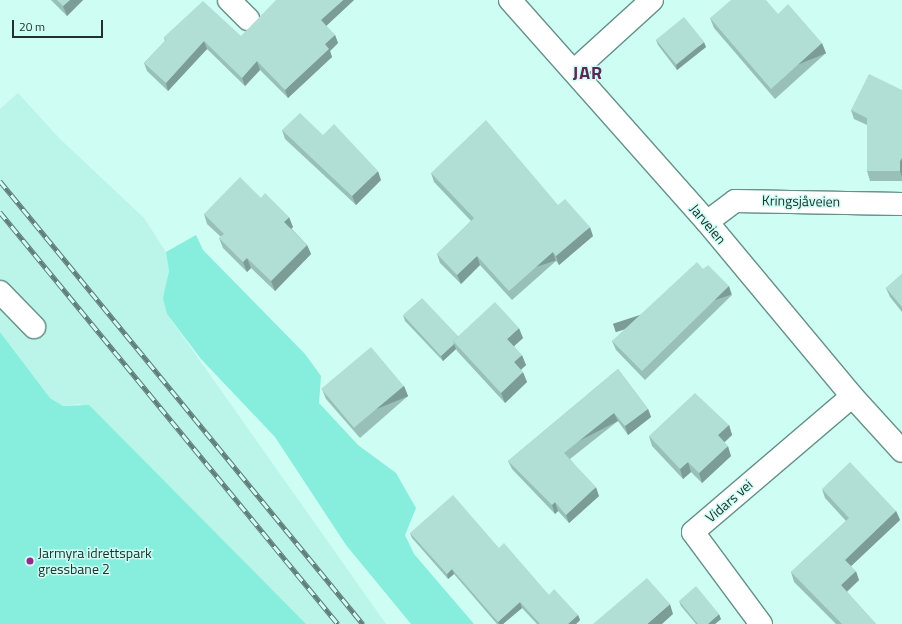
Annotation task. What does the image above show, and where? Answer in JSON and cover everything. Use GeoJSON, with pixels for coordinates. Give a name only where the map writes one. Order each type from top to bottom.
{"type":"FeatureCollection","features":[{"type":"Feature","properties":{"kind":"street"},"geometry":{"type":"LineString","coordinates":[[229,0],[248,19]]}},
{"type":"Feature","properties":{"kind":"street","name":"Jarveien"},"geometry":{"type":"LineString","coordinates":[[510,0],[575,70],[707,222],[852,396],[902,451]]}},
{"type":"Feature","properties":{"kind":"street"},"geometry":{"type":"LineString","coordinates":[[575,70],[652,0]]}},
{"type":"Feature","properties":{"kind":"street","name":"Kringsjåveien"},"geometry":{"type":"LineString","coordinates":[[707,222],[735,201],[902,204]]}},
{"type":"Feature","properties":{"kind":"street"},"geometry":{"type":"LineString","coordinates":[[0,292],[34,327]]}},
{"type":"Feature","properties":{"kind":"street","name":"Vidars vei"},"geometry":{"type":"LineString","coordinates":[[761,624],[693,532],[852,396]]}},
{"type":"Feature","properties":{"kind":"shaded area"},"geometry":{"type":"Polygon","coordinates":[[[18,93],[59,138],[144,218],[166,252],[169,271],[164,298],[167,314],[386,624],[306,624],[80,404],[63,406],[50,398],[0,332],[0,109],[18,93]]]}},
{"type":"Feature","properties":{"kind":"green space"},"geometry":{"type":"Polygon","coordinates":[[[196,235],[203,250],[305,354],[321,376],[319,403],[358,445],[396,473],[416,508],[405,535],[414,554],[474,624],[411,624],[346,545],[275,437],[201,359],[167,314],[163,298],[169,271],[166,252],[196,235]]]}},
{"type":"Feature","properties":{"kind":"green space"},"geometry":{"type":"Polygon","coordinates":[[[0,332],[50,398],[63,406],[89,405],[306,624],[0,624],[0,332]]]}},
{"type":"Feature","properties":{"kind":"building"},"geometry":{"type":"Polygon","coordinates":[[[57,0],[70,0],[63,6],[57,0]]]}},
{"type":"Feature","properties":{"kind":"building"},"geometry":{"type":"Polygon","coordinates":[[[276,0],[343,0],[321,20],[335,35],[325,44],[329,49],[285,90],[257,61],[242,78],[204,41],[166,83],[144,63],[166,40],[164,37],[203,1],[241,36],[276,0]]]}},
{"type":"Feature","properties":{"kind":"building"},"geometry":{"type":"Polygon","coordinates":[[[731,0],[766,0],[778,14],[788,4],[822,43],[771,89],[710,18],[731,0]]]}},
{"type":"Feature","properties":{"kind":"building"},"geometry":{"type":"Polygon","coordinates":[[[684,17],[704,42],[676,65],[656,40],[684,17]]]}},
{"type":"Feature","properties":{"kind":"building"},"geometry":{"type":"Polygon","coordinates":[[[869,74],[902,90],[902,158],[900,161],[900,171],[867,171],[867,118],[851,110],[869,74]]]}},
{"type":"Feature","properties":{"kind":"building"},"geometry":{"type":"Polygon","coordinates":[[[300,113],[323,135],[334,124],[378,171],[352,196],[282,130],[300,113]]]}},
{"type":"Feature","properties":{"kind":"building"},"geometry":{"type":"Polygon","coordinates":[[[486,120],[558,205],[565,199],[590,227],[556,256],[553,252],[509,291],[477,256],[457,275],[437,254],[474,218],[431,173],[486,120]]]}},
{"type":"Feature","properties":{"kind":"building"},"geometry":{"type":"Polygon","coordinates":[[[240,177],[261,198],[265,193],[289,217],[284,222],[307,245],[271,281],[247,258],[243,262],[219,238],[224,234],[204,214],[240,177]]]}},
{"type":"Feature","properties":{"kind":"building"},"geometry":{"type":"Polygon","coordinates":[[[697,262],[703,269],[708,265],[729,286],[642,371],[612,341],[697,262]]]}},
{"type":"Feature","properties":{"kind":"building"},"geometry":{"type":"Polygon","coordinates":[[[902,274],[902,307],[886,288],[902,274]]]}},
{"type":"Feature","properties":{"kind":"building"},"geometry":{"type":"Polygon","coordinates":[[[422,298],[458,336],[453,341],[454,344],[441,356],[403,315],[422,298]]]}},
{"type":"Feature","properties":{"kind":"building"},"geometry":{"type":"Polygon","coordinates":[[[495,302],[519,328],[507,339],[522,355],[514,362],[523,372],[501,393],[453,341],[495,302]]]}},
{"type":"Feature","properties":{"kind":"building"},"geometry":{"type":"Polygon","coordinates":[[[371,347],[404,386],[354,428],[321,389],[371,347]]]}},
{"type":"Feature","properties":{"kind":"building"},"geometry":{"type":"Polygon","coordinates":[[[618,369],[648,409],[625,426],[614,413],[564,453],[596,487],[566,515],[555,502],[552,505],[508,461],[618,369]]]}},
{"type":"Feature","properties":{"kind":"building"},"geometry":{"type":"Polygon","coordinates":[[[695,393],[729,425],[718,435],[728,446],[699,473],[688,462],[680,469],[649,436],[695,393]]]}},
{"type":"Feature","properties":{"kind":"building"},"geometry":{"type":"Polygon","coordinates":[[[850,462],[896,511],[845,560],[856,571],[841,585],[876,624],[842,624],[791,572],[849,518],[822,489],[850,462]]]}},
{"type":"Feature","properties":{"kind":"building"},"geometry":{"type":"Polygon","coordinates":[[[453,495],[499,548],[504,543],[549,595],[554,589],[578,615],[568,624],[540,624],[520,602],[498,622],[452,569],[447,574],[410,533],[453,495]]]}},
{"type":"Feature","properties":{"kind":"building"},"geometry":{"type":"Polygon","coordinates":[[[647,578],[670,604],[647,624],[593,624],[647,578]]]}},
{"type":"Feature","properties":{"kind":"building"},"geometry":{"type":"Polygon","coordinates":[[[696,586],[719,614],[708,624],[698,624],[679,601],[696,586]]]}},
{"type":"Feature","properties":{"kind":"railway"},"geometry":{"type":"LineString","coordinates":[[0,181],[363,624]]}},
{"type":"Feature","properties":{"kind":"railway"},"geometry":{"type":"LineString","coordinates":[[0,212],[338,624]]}},
{"type":"Feature","properties":{"kind":"place","name":"Jarmyra idrettspark gressbane 2"},"geometry":{"type":"Point","coordinates":[30,561]}},
{"type":"Feature","properties":{"kind":"district","name":"JAR"},"geometry":{"type":"Point","coordinates":[588,73]}}]}
